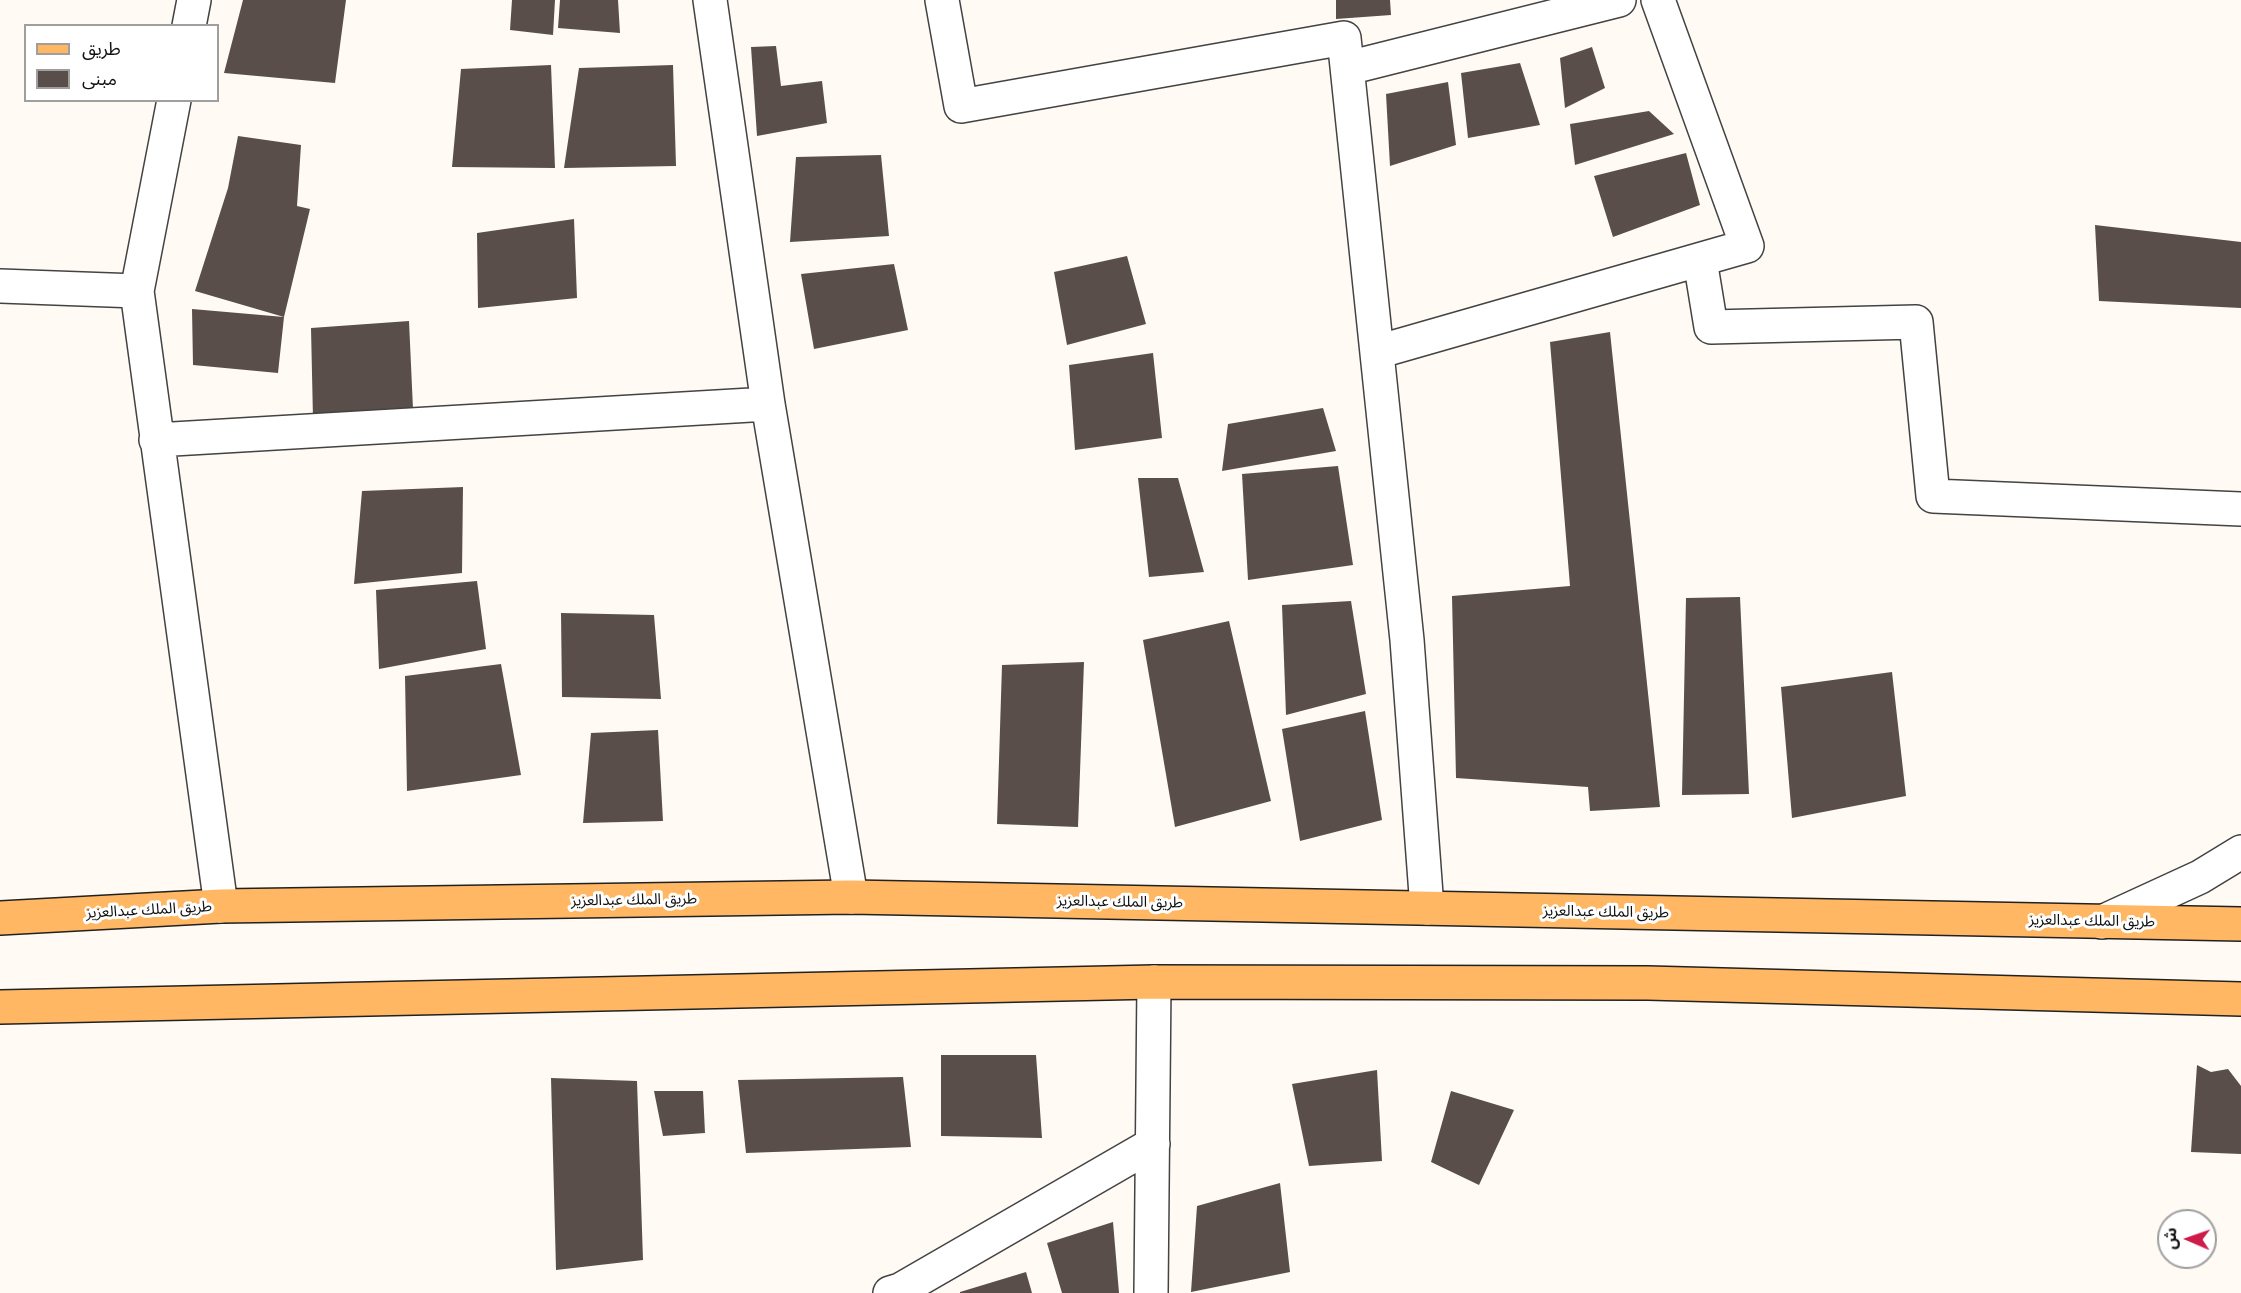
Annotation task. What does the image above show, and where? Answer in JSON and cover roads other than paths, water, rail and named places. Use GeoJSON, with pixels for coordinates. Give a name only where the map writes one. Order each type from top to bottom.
{"type":"FeatureCollection","features":[{"type":"Feature","properties":{"kind":"main road","name":"طريق الملك عبدالعزيز"},"geometry":{"type":"LineString","coordinates":[[0,918],[221,906],[851,897],[2241,924]]}},
{"type":"Feature","properties":{"kind":"main road"},"geometry":{"type":"LineString","coordinates":[[0,1007],[1154,982],[1648,983],[2241,999]]}},
{"type":"Feature","properties":{"kind":"street"},"geometry":{"type":"LineString","coordinates":[[189,24],[194,0]]}},
{"type":"Feature","properties":{"kind":"street"},"geometry":{"type":"LineString","coordinates":[[710,0],[768,404],[851,897]]}},
{"type":"Feature","properties":{"kind":"street"},"geometry":{"type":"LineString","coordinates":[[942,0],[961,106],[1344,38],[1407,640],[1427,908]]}},
{"type":"Feature","properties":{"kind":"street"},"geometry":{"type":"LineString","coordinates":[[1348,68],[1619,0]]}},
{"type":"Feature","properties":{"kind":"street"},"geometry":{"type":"LineString","coordinates":[[1377,352],[1748,246],[1658,0]]}},
{"type":"Feature","properties":{"kind":"street"},"geometry":{"type":"LineString","coordinates":[[174,102],[137,291],[221,906]]}},
{"type":"Feature","properties":{"kind":"street"},"geometry":{"type":"LineString","coordinates":[[1700,260],[1711,327],[1916,322],[1933,496],[2241,509]]}},
{"type":"Feature","properties":{"kind":"street"},"geometry":{"type":"LineString","coordinates":[[0,286],[137,291]]}},
{"type":"Feature","properties":{"kind":"street"},"geometry":{"type":"LineString","coordinates":[[156,440],[768,404]]}},
{"type":"Feature","properties":{"kind":"street"},"geometry":{"type":"LineString","coordinates":[[2102,922],[2200,877],[2241,852]]}},
{"type":"Feature","properties":{"kind":"street"},"geometry":{"type":"LineString","coordinates":[[1151,1293],[1154,982]]}},
{"type":"Feature","properties":{"kind":"street"},"geometry":{"type":"LineString","coordinates":[[890,1293],[900,1290],[1153,1144]]}}]}
